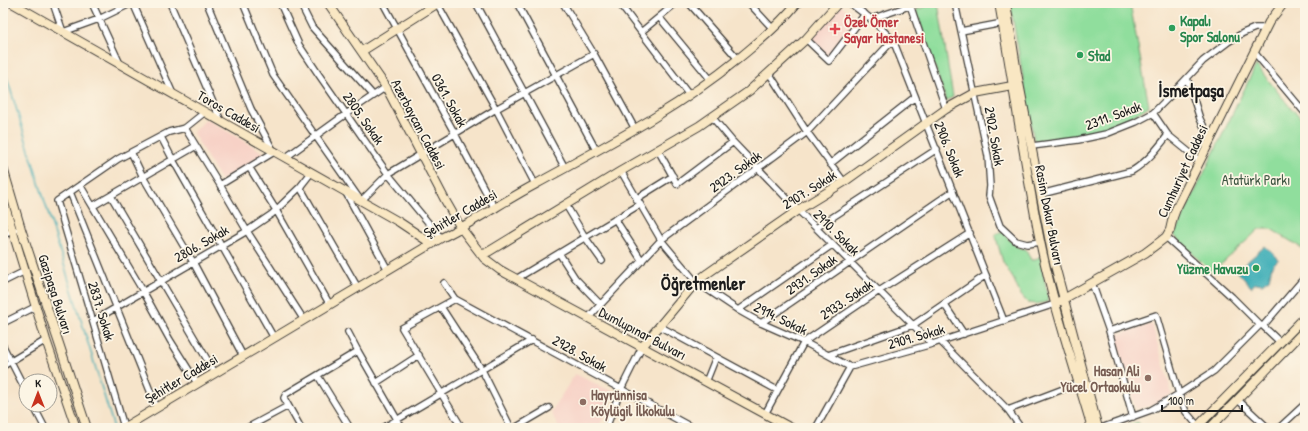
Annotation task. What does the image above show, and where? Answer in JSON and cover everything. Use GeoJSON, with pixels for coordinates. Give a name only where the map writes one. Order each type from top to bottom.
{"type":"FeatureCollection","features":[{"type":"Feature","properties":{"kind":"street","name":"Toros Caddesi"},"geometry":{"type":"LineString","coordinates":[[12,3],[399,222],[432,244]]}},
{"type":"Feature","properties":{"kind":"street"},"geometry":{"type":"LineString","coordinates":[[53,3],[63,32],[99,19],[132,3],[173,94]]}},
{"type":"Feature","properties":{"kind":"street"},"geometry":{"type":"LineString","coordinates":[[92,3],[120,64]]}},
{"type":"Feature","properties":{"kind":"street"},"geometry":{"type":"LineString","coordinates":[[170,3],[221,121]]}},
{"type":"Feature","properties":{"kind":"street"},"geometry":{"type":"LineString","coordinates":[[207,3],[251,109],[274,152],[220,185]]}},
{"type":"Feature","properties":{"kind":"street"},"geometry":{"type":"LineString","coordinates":[[243,3],[273,75],[361,201],[388,174],[496,109],[594,54]]}},
{"type":"Feature","properties":{"kind":"street","name":"2805. Sokak"},"geometry":{"type":"LineString","coordinates":[[280,3],[299,45],[346,114],[388,174],[441,238]]}},
{"type":"Feature","properties":{"kind":"street"},"geometry":{"type":"LineString","coordinates":[[300,3],[312,27],[373,95]]}},
{"type":"Feature","properties":{"kind":"street","name":"Azerbaycan Caddesi"},"geometry":{"type":"LineString","coordinates":[[328,3],[386,87],[421,155],[462,228],[482,255]]}},
{"type":"Feature","properties":{"kind":"street","name":"0361. Sokak"},"geometry":{"type":"LineString","coordinates":[[383,3],[398,28],[495,209]]}},
{"type":"Feature","properties":{"kind":"street"},"geometry":{"type":"LineString","coordinates":[[362,51],[437,3],[496,109],[535,184]]}},
{"type":"Feature","properties":{"kind":"street"},"geometry":{"type":"LineString","coordinates":[[476,3],[565,168]]}},
{"type":"Feature","properties":{"kind":"street"},"geometry":{"type":"LineString","coordinates":[[517,3],[596,150]]}},
{"type":"Feature","properties":{"kind":"street"},"geometry":{"type":"LineString","coordinates":[[563,3],[594,54],[635,128]]}},
{"type":"Feature","properties":{"kind":"street"},"geometry":{"type":"LineString","coordinates":[[619,3],[689,95]]}},
{"type":"Feature","properties":{"kind":"street"},"geometry":{"type":"LineString","coordinates":[[641,32],[676,3]]}},
{"type":"Feature","properties":{"kind":"street"},"geometry":{"type":"LineString","coordinates":[[689,3],[738,59]]}},
{"type":"Feature","properties":{"kind":"street"},"geometry":{"type":"LineString","coordinates":[[749,3],[773,29]]}},
{"type":"Feature","properties":{"kind":"street"},"geometry":{"type":"LineString","coordinates":[[482,255],[699,126],[749,91],[806,39],[838,3]]}},
{"type":"Feature","properties":{"kind":"street","name":"2906. Sokak"},"geometry":{"type":"LineString","coordinates":[[850,3],[871,18],[893,40],[1004,321]]}},
{"type":"Feature","properties":{"kind":"street"},"geometry":{"type":"LineString","coordinates":[[871,18],[918,3]]}},
{"type":"Feature","properties":{"kind":"street","name":"2902. Sokak"},"geometry":{"type":"LineString","coordinates":[[955,3],[988,156],[990,186],[989,196],[1000,226],[1016,241],[1027,244],[1040,242]]}},
{"type":"Feature","properties":{"kind":"street","name":"Rasim Dokur Bulvarı"},"geometry":{"type":"LineString","coordinates":[[999,3],[1012,86],[1040,242],[1055,304],[1092,428]]}},
{"type":"Feature","properties":{"kind":"street"},"geometry":{"type":"LineString","coordinates":[[1006,3],[1053,258],[1063,299],[1100,428],[1151,410],[1214,371],[1262,326],[1305,277]]}},
{"type":"Feature","properties":{"kind":"street","name":"Cumhuriyet Caddesi"},"geometry":{"type":"LineString","coordinates":[[1055,304],[1145,253],[1166,237],[1170,230],[1173,217],[1269,22],[1284,3]]}},
{"type":"Feature","properties":{"kind":"street","name":"Şehitler Caddesi"},"geometry":{"type":"LineString","coordinates":[[123,428],[441,238],[495,209],[535,184],[635,128],[689,95],[727,69],[749,51],[773,29],[795,4]]}},
{"type":"Feature","properties":{"kind":"street"},"geometry":{"type":"LineString","coordinates":[[910,5],[946,109]]}},
{"type":"Feature","properties":{"kind":"street"},"geometry":{"type":"LineString","coordinates":[[806,39],[829,61],[865,14]]}},
{"type":"Feature","properties":{"kind":"street"},"geometry":{"type":"LineString","coordinates":[[659,17],[711,80]]}},
{"type":"Feature","properties":{"kind":"street"},"geometry":{"type":"LineString","coordinates":[[961,31],[1003,23]]}},
{"type":"Feature","properties":{"kind":"street","name":"2311. Sokak"},"geometry":{"type":"LineString","coordinates":[[1032,146],[1078,140],[1106,134],[1136,122],[1153,113],[1203,61],[1228,42],[1255,28],[1266,28]]}},
{"type":"Feature","properties":{"kind":"street","name":"2923. Sokak"},"geometry":{"type":"LineString","coordinates":[[588,318],[661,240],[807,132],[893,40]]}},
{"type":"Feature","properties":{"kind":"street"},"geometry":{"type":"LineString","coordinates":[[1254,52],[1305,113]]}},
{"type":"Feature","properties":{"kind":"street"},"geometry":{"type":"LineString","coordinates":[[769,73],[807,132],[844,182]]}},
{"type":"Feature","properties":{"kind":"street"},"geometry":{"type":"LineString","coordinates":[[1187,78],[1200,119],[1206,130],[1212,136]]}},
{"type":"Feature","properties":{"kind":"street","name":"2907. Sokak"},"geometry":{"type":"LineString","coordinates":[[642,347],[696,282],[798,210],[844,182],[946,109],[975,93],[1012,86]]}},
{"type":"Feature","properties":{"kind":"street"},"geometry":{"type":"LineString","coordinates":[[284,158],[386,87]]}},
{"type":"Feature","properties":{"kind":"street"},"geometry":{"type":"LineString","coordinates":[[830,164],[915,97]]}},
{"type":"Feature","properties":{"kind":"street"},"geometry":{"type":"LineString","coordinates":[[157,408],[70,192],[118,159],[169,132],[185,128],[205,112]]}},
{"type":"Feature","properties":{"kind":"street"},"geometry":{"type":"LineString","coordinates":[[1153,113],[1168,135],[1200,161]]}},
{"type":"Feature","properties":{"kind":"street","name":"2910. Sokak"},"geometry":{"type":"LineString","coordinates":[[712,117],[733,142],[798,210],[932,344]]}},
{"type":"Feature","properties":{"kind":"street"},"geometry":{"type":"LineString","coordinates":[[185,128],[247,231],[304,320]]}},
{"type":"Feature","properties":{"kind":"street"},"geometry":{"type":"LineString","coordinates":[[1041,194],[1132,171],[1143,164],[1155,152],[1168,135]]}},
{"type":"Feature","properties":{"kind":"street"},"geometry":{"type":"LineString","coordinates":[[161,137],[274,338]]}},
{"type":"Feature","properties":{"kind":"street"},"geometry":{"type":"LineString","coordinates":[[658,150],[677,184],[733,142]]}},
{"type":"Feature","properties":{"kind":"street"},"geometry":{"type":"LineString","coordinates":[[93,206],[196,146]]}},
{"type":"Feature","properties":{"kind":"street"},"geometry":{"type":"LineString","coordinates":[[816,228],[937,149]]}},
{"type":"Feature","properties":{"kind":"street"},"geometry":{"type":"LineString","coordinates":[[131,152],[143,177],[193,262],[243,356]]}},
{"type":"Feature","properties":{"kind":"street"},"geometry":{"type":"LineString","coordinates":[[249,167],[276,210],[330,305]]}},
{"type":"Feature","properties":{"kind":"street","name":"Gazipaşa Bulvarı"},"geometry":{"type":"LineString","coordinates":[[3,168],[21,229],[87,428]]}},
{"type":"Feature","properties":{"kind":"street","name":"2914. Sokak"},"geometry":{"type":"LineString","coordinates":[[621,171],[661,240],[696,282],[738,310],[761,323],[804,342],[850,367]]}},
{"type":"Feature","properties":{"kind":"street","name":"2806. Sokak"},"geometry":{"type":"LineString","coordinates":[[93,321],[247,231],[276,210],[300,187],[311,173]]}},
{"type":"Feature","properties":{"kind":"street"},"geometry":{"type":"LineString","coordinates":[[636,199],[673,176]]}},
{"type":"Feature","properties":{"kind":"street"},"geometry":{"type":"LineString","coordinates":[[80,185],[197,384]]}},
{"type":"Feature","properties":{"kind":"street"},"geometry":{"type":"LineString","coordinates":[[300,187],[358,288]]}},
{"type":"Feature","properties":{"kind":"street","name":"2931. Sokak"},"geometry":{"type":"LineString","coordinates":[[761,323],[953,191]]}},
{"type":"Feature","properties":{"kind":"street","name":"2837. Sokak"},"geometry":{"type":"LineString","coordinates":[[70,192],[57,201],[123,428]]}},
{"type":"Feature","properties":{"kind":"street"},"geometry":{"type":"LineString","coordinates":[[346,193],[388,270]]}},
{"type":"Feature","properties":{"kind":"street"},"geometry":{"type":"LineString","coordinates":[[111,196],[216,373]]}},
{"type":"Feature","properties":{"kind":"street","name":"Gazipaşa Bulvarı"},"geometry":{"type":"LineString","coordinates":[[3,200],[35,307],[76,428]]}},
{"type":"Feature","properties":{"kind":"street"},"geometry":{"type":"LineString","coordinates":[[516,279],[639,204]]}},
{"type":"Feature","properties":{"kind":"street"},"geometry":{"type":"LineString","coordinates":[[566,205],[585,238],[602,261]]}},
{"type":"Feature","properties":{"kind":"street"},"geometry":{"type":"LineString","coordinates":[[615,219],[642,261]]}},
{"type":"Feature","properties":{"kind":"street"},"geometry":{"type":"LineString","coordinates":[[3,235],[12,230],[21,229]]}},
{"type":"Feature","properties":{"kind":"street","name":"2933. Sokak"},"geometry":{"type":"LineString","coordinates":[[765,414],[804,342],[879,291],[970,233]]}},
{"type":"Feature","properties":{"kind":"street"},"geometry":{"type":"LineString","coordinates":[[1166,237],[1280,342]]}},
{"type":"Feature","properties":{"kind":"street"},"geometry":{"type":"LineString","coordinates":[[738,310],[832,245]]}},
{"type":"Feature","properties":{"kind":"street"},"geometry":{"type":"LineString","coordinates":[[559,253],[575,278],[600,304]]}},
{"type":"Feature","properties":{"kind":"street","name":"Dumlupınar Bulvarı"},"geometry":{"type":"LineString","coordinates":[[482,255],[500,270],[516,279],[791,428]]}},
{"type":"Feature","properties":{"kind":"street"},"geometry":{"type":"LineString","coordinates":[[3,282],[25,271]]}},
{"type":"Feature","properties":{"kind":"street"},"geometry":{"type":"LineString","coordinates":[[828,354],[913,325],[986,275]]}},
{"type":"Feature","properties":{"kind":"street","name":"2928. Sokak"},"geometry":{"type":"LineString","coordinates":[[444,283],[455,299],[693,428]]}},
{"type":"Feature","properties":{"kind":"street"},"geometry":{"type":"LineString","coordinates":[[1092,283],[1109,331],[1133,417]]}},
{"type":"Feature","properties":{"kind":"street"},"geometry":{"type":"LineString","coordinates":[[455,299],[402,328],[462,428]]}},
{"type":"Feature","properties":{"kind":"street"},"geometry":{"type":"LineString","coordinates":[[944,304],[964,334]]}},
{"type":"Feature","properties":{"kind":"street","name":"2909. Sokak"},"geometry":{"type":"LineString","coordinates":[[850,367],[940,342],[1055,304]]}},
{"type":"Feature","properties":{"kind":"street"},"geometry":{"type":"LineString","coordinates":[[3,324],[35,307]]}},
{"type":"Feature","properties":{"kind":"street"},"geometry":{"type":"LineString","coordinates":[[441,307],[482,370],[511,428]]}},
{"type":"Feature","properties":{"kind":"street"},"geometry":{"type":"LineString","coordinates":[[1109,331],[1156,315],[1179,394],[1186,412],[1197,427],[1305,317]]}},
{"type":"Feature","properties":{"kind":"street"},"geometry":{"type":"LineString","coordinates":[[659,326],[777,390]]}},
{"type":"Feature","properties":{"kind":"street"},"geometry":{"type":"LineString","coordinates":[[348,332],[402,428]]}},
{"type":"Feature","properties":{"kind":"street"},"geometry":{"type":"LineString","coordinates":[[1210,428],[1304,335]]}},
{"type":"Feature","properties":{"kind":"street"},"geometry":{"type":"LineString","coordinates":[[3,366],[46,340]]}},
{"type":"Feature","properties":{"kind":"street"},"geometry":{"type":"LineString","coordinates":[[383,428],[532,340]]}},
{"type":"Feature","properties":{"kind":"street"},"geometry":{"type":"LineString","coordinates":[[940,342],[1008,410],[1021,428]]}},
{"type":"Feature","properties":{"kind":"street"},"geometry":{"type":"LineString","coordinates":[[3,346],[18,375]]}},
{"type":"Feature","properties":{"kind":"street"},"geometry":{"type":"LineString","coordinates":[[606,428],[621,389],[642,347]]}},
{"type":"Feature","properties":{"kind":"street"},"geometry":{"type":"LineString","coordinates":[[301,428],[284,398],[286,394],[358,351]]}},
{"type":"Feature","properties":{"kind":"street"},"geometry":{"type":"LineString","coordinates":[[376,382],[419,355]]}},
{"type":"Feature","properties":{"kind":"street"},"geometry":{"type":"LineString","coordinates":[[706,382],[716,357]]}},
{"type":"Feature","properties":{"kind":"street"},"geometry":{"type":"LineString","coordinates":[[816,428],[850,367]]}},
{"type":"Feature","properties":{"kind":"street"},"geometry":{"type":"LineString","coordinates":[[318,376],[350,428]]}},
{"type":"Feature","properties":{"kind":"street"},"geometry":{"type":"LineString","coordinates":[[1008,410],[1079,384]]}},
{"type":"Feature","properties":{"kind":"street"},"geometry":{"type":"LineString","coordinates":[[1238,400],[1268,428]]}},
{"type":"Feature","properties":{"kind":"street"},"geometry":{"type":"LineString","coordinates":[[1279,428],[1305,404]]}},
{"type":"Feature","properties":{"kind":"street"},"geometry":{"type":"LineString","coordinates":[[248,428],[288,406]]}},
{"type":"Feature","properties":{"kind":"street"},"geometry":{"type":"LineString","coordinates":[[515,428],[549,408]]}},
{"type":"Feature","properties":{"kind":"street"},"geometry":{"type":"LineString","coordinates":[[37,413],[45,428]]}},
{"type":"Feature","properties":{"kind":"shaded area","name":"Özel Ömer Sayar Hastanesi"},"geometry":{"type":"Polygon","coordinates":[[[840,5],[859,19],[829,58],[810,39],[840,5]]]}},
{"type":"Feature","properties":{"kind":"shaded area"},"geometry":{"type":"Polygon","coordinates":[[[206,119],[266,154],[221,181],[193,133],[206,119]]]}},
{"type":"Feature","properties":{"kind":"shaded area","name":"Hasan Ali Yücel Ortaokulu"},"geometry":{"type":"Polygon","coordinates":[[[1152,324],[1172,394],[1154,405],[1136,409],[1115,335],[1152,324]]]}},
{"type":"Feature","properties":{"kind":"shaded area","name":"Hayrünnisa Köylügil İlkokulu"},"geometry":{"type":"Polygon","coordinates":[[[575,374],[613,392],[599,428],[559,428],[551,412],[575,374]]]}},
{"type":"Feature","properties":{"kind":"green space"},"geometry":{"type":"Polygon","coordinates":[[[938,3],[953,97],[946,101],[916,10],[938,3]]]}},
{"type":"Feature","properties":{"kind":"green space","name":"Stad"},"geometry":{"type":"Polygon","coordinates":[[[1010,3],[1130,3],[1149,106],[1111,128],[1097,133],[1070,138],[1034,141],[1010,3]]]}},
{"type":"Feature","properties":{"kind":"green space","name":"Atatürk Parkı"},"geometry":{"type":"Polygon","coordinates":[[[1256,65],[1290,107],[1305,121],[1305,250],[1271,229],[1259,229],[1212,273],[1174,235],[1256,65]]]}},
{"type":"Feature","properties":{"kind":"green space"},"geometry":{"type":"Polygon","coordinates":[[[1003,231],[1016,245],[1022,249],[1026,249],[1031,260],[1035,260],[1040,256],[1048,298],[1047,302],[1036,304],[1028,303],[1020,294],[1014,280],[1003,262],[995,234],[1003,231]]]}},
{"type":"Feature","properties":{"kind":"green space"},"geometry":{"type":"Polygon","coordinates":[[[1138,422],[1142,428],[1118,428],[1138,422]]]}},
{"type":"Feature","properties":{"kind":"water","name":"Yüzme Havuzu"},"geometry":{"type":"Polygon","coordinates":[[[1265,246],[1279,259],[1272,266],[1269,279],[1262,284],[1256,283],[1251,287],[1237,271],[1265,246]]]}},
{"type":"Feature","properties":{"kind":"waterway"},"geometry":{"type":"LineString","coordinates":[[3,65],[114,428]]}},
{"type":"Feature","properties":{"kind":"place","name":"Kapalı Spor Salonu"},"geometry":{"type":"Point","coordinates":[1172,28]}},
{"type":"Feature","properties":{"kind":"place","name":"Özel Ömer Sayar Hastanesi"},"geometry":{"type":"Point","coordinates":[835,29]}},
{"type":"Feature","properties":{"kind":"place","name":"Stad"},"geometry":{"type":"Point","coordinates":[1080,55]}},
{"type":"Feature","properties":{"kind":"place","name":"Yüzme Havuzu"},"geometry":{"type":"Point","coordinates":[1256,268]}},
{"type":"Feature","properties":{"kind":"place","name":"Hasan Ali Yücel Ortaokulu"},"geometry":{"type":"Point","coordinates":[1148,378]}},
{"type":"Feature","properties":{"kind":"place","name":"Hayrünnisa Köylügil İlkokulu"},"geometry":{"type":"Point","coordinates":[583,402]}},
{"type":"Feature","properties":{"kind":"district","name":"İsmetpaşa"},"geometry":{"type":"Point","coordinates":[1191,90]}},
{"type":"Feature","properties":{"kind":"district","name":"Öğretmenler"},"geometry":{"type":"Point","coordinates":[703,283]}}]}
